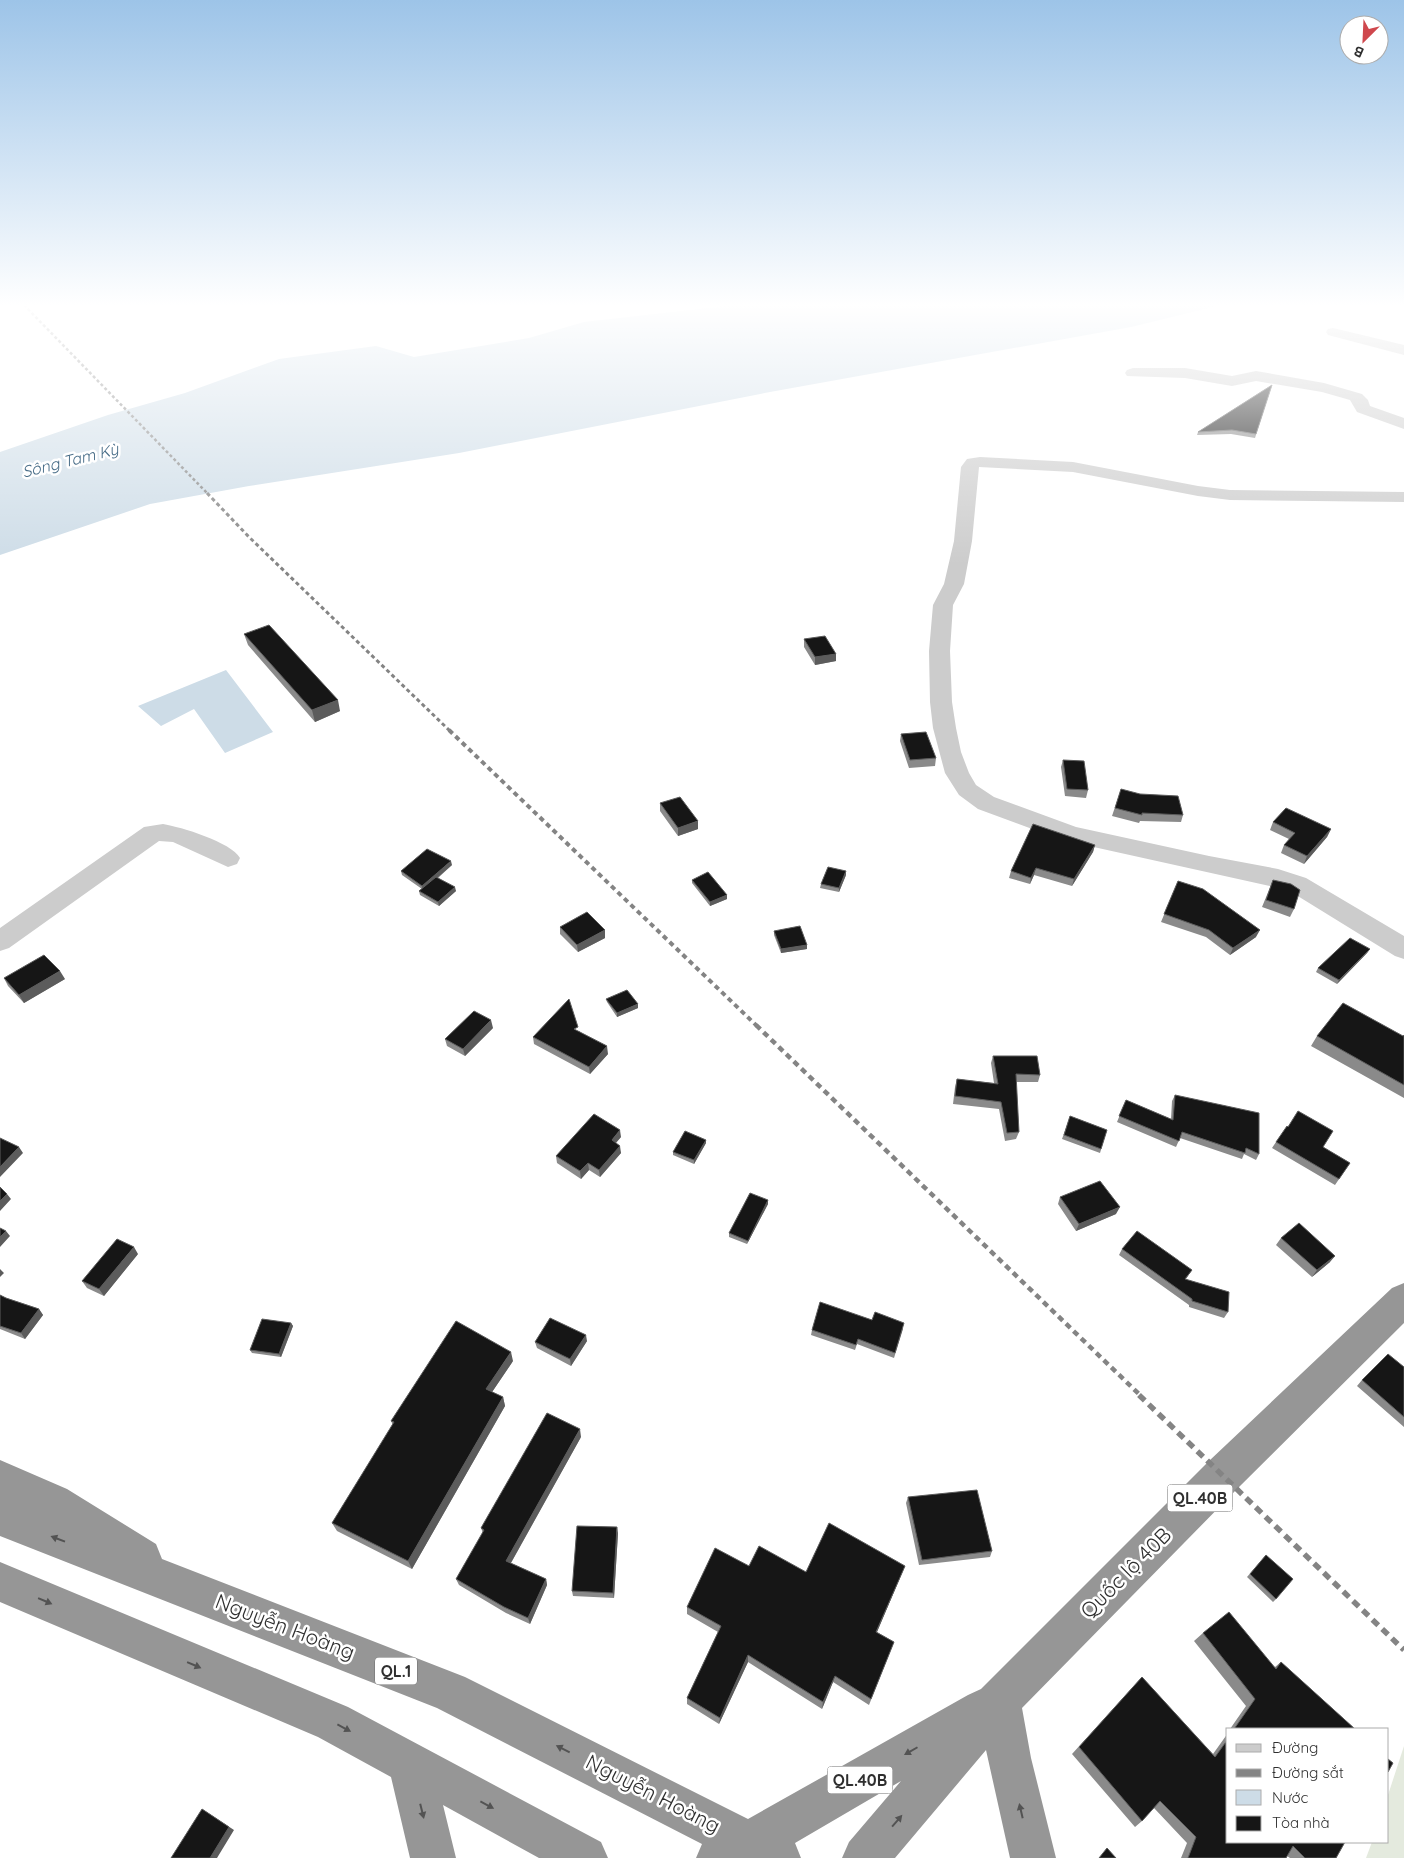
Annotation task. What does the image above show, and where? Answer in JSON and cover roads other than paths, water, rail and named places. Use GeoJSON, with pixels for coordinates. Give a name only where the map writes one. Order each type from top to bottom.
{"type":"FeatureCollection","features":[{"type":"Feature","properties":{"kind":"highway","name":"Quốc lộ 40B"},"geometry":{"type":"LineString","coordinates":[[1000,1701],[1223,1475],[1404,1299]]}},
{"type":"Feature","properties":{"kind":"highway"},"geometry":{"type":"LineString","coordinates":[[0,1480],[53,1503],[205,1596]]}},
{"type":"Feature","properties":{"kind":"highway","name":"Nguyễn Hoàng"},"geometry":{"type":"LineString","coordinates":[[0,1516],[450,1692],[749,1853]]}},
{"type":"Feature","properties":{"kind":"highway"},"geometry":{"type":"LineString","coordinates":[[0,1582],[333,1722],[585,1858]]}},
{"type":"Feature","properties":{"kind":"highway","name":"QL.40B"},"geometry":{"type":"LineString","coordinates":[[749,1853],[1000,1701]]}},
{"type":"Feature","properties":{"kind":"highway","name":"QL.40B"},"geometry":{"type":"LineString","coordinates":[[865,1858],[1000,1701]]}},
{"type":"Feature","properties":{"kind":"highway"},"geometry":{"type":"LineString","coordinates":[[1000,1701],[1009,1758],[1033,1858]]}},
{"type":"Feature","properties":{"kind":"highway"},"geometry":{"type":"LineString","coordinates":[[410,1764],[433,1858]]}},
{"type":"Feature","properties":{"kind":"street"},"geometry":{"type":"LineString","coordinates":[[1337,392],[1356,397],[1360,400],[1363,410],[1404,424]]}},
{"type":"Feature","properties":{"kind":"street"},"geometry":{"type":"LineString","coordinates":[[1404,497],[1230,495],[1198,491],[1073,467],[973,463],[970,467],[968,510],[956,575],[951,591],[942,603],[939,652],[941,708],[945,738],[960,779],[968,791],[976,797],[1002,810],[1071,834],[1209,865],[1278,878],[1297,884],[1404,949]]}},
{"type":"Feature","properties":{"kind":"street"},"geometry":{"type":"LineString","coordinates":[[0,941],[154,833],[175,834],[228,858]]}},
{"type":"Feature","properties":{"kind":"water","name":"Sông Tam Kỳ"},"geometry":{"type":"Polygon","coordinates":[[[772,392],[459,453],[249,486],[150,504],[0,555],[0,452],[108,415],[185,393],[772,392]]]}},
{"type":"Feature","properties":{"kind":"water"},"geometry":{"type":"Polygon","coordinates":[[[226,670],[273,732],[225,753],[194,709],[161,726],[138,706],[226,670]]]}},
{"type":"Feature","properties":{"kind":"railway"},"geometry":{"type":"LineString","coordinates":[[108,392],[208,494]]}},
{"type":"Feature","properties":{"kind":"railway"},"geometry":{"type":"LineString","coordinates":[[207,493],[249,537],[450,731]]}},
{"type":"Feature","properties":{"kind":"railway"},"geometry":{"type":"LineString","coordinates":[[449,730],[757,1026]]}},
{"type":"Feature","properties":{"kind":"railway"},"geometry":{"type":"LineString","coordinates":[[756,1025],[1141,1396]]}},
{"type":"Feature","properties":{"kind":"railway"},"geometry":{"type":"LineString","coordinates":[[1139,1395],[1404,1650]]}}]}
